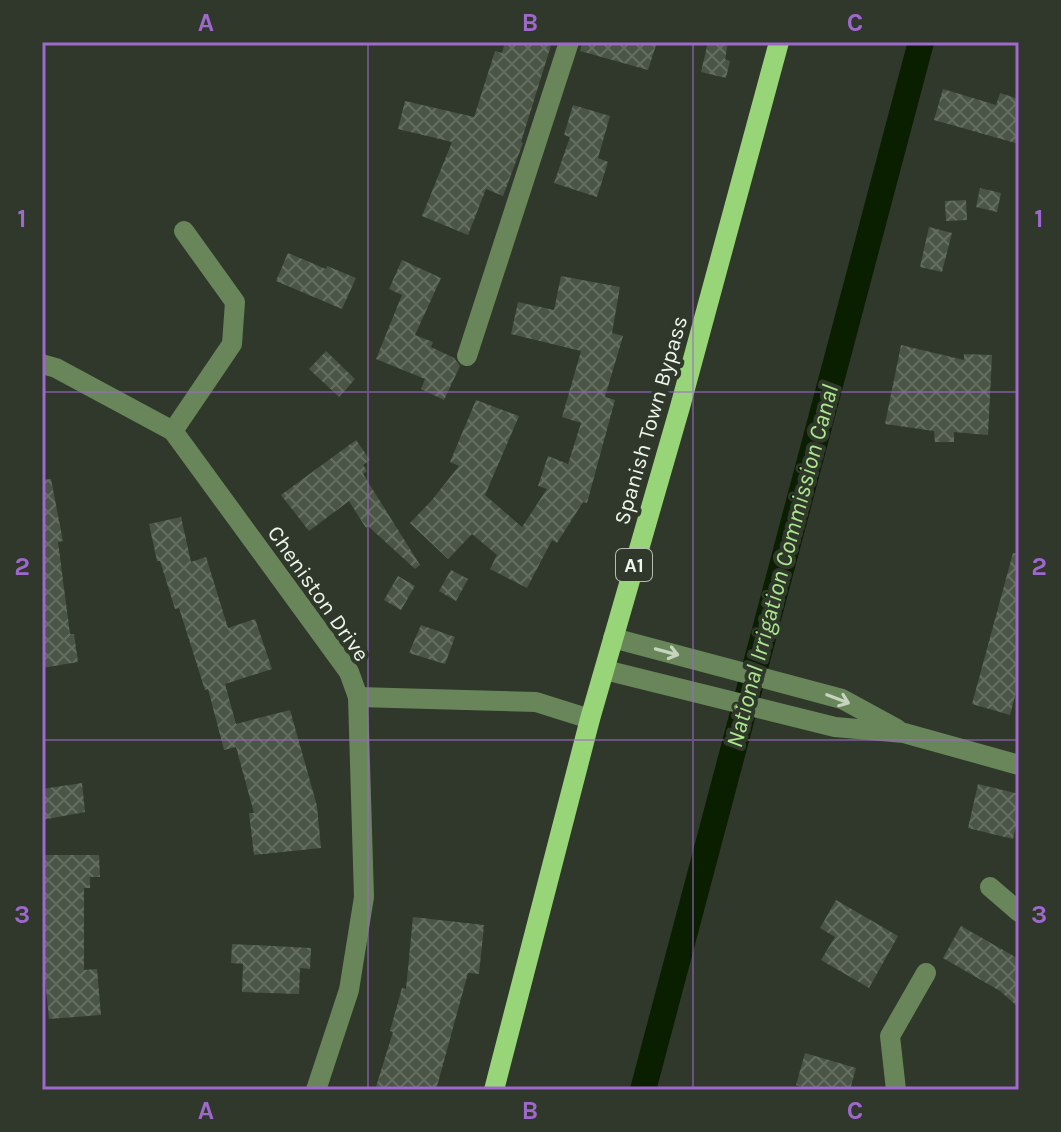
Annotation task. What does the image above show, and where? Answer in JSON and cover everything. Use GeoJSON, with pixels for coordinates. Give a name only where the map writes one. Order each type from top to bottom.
{"type":"FeatureCollection","features":[{"type":"Feature","properties":{"kind":"main road","name":"Spanish Town Bypass"},"geometry":{"type":"LineString","coordinates":[[494,1090],[590,719],[680,407],[779,42]]}},
{"type":"Feature","properties":{"kind":"street"},"geometry":{"type":"LineString","coordinates":[[467,356],[569,42]]}},
{"type":"Feature","properties":{"kind":"street"},"geometry":{"type":"LineString","coordinates":[[173,431],[232,344],[235,302],[184,231]]}},
{"type":"Feature","properties":{"kind":"street","name":"Cheniston Drive"},"geometry":{"type":"LineString","coordinates":[[42,364],[56,368],[173,431],[349,672],[358,697],[364,897],[349,990],[316,1090]]}},
{"type":"Feature","properties":{"kind":"street"},"geometry":{"type":"LineString","coordinates":[[613,638],[842,699],[904,733]]}},
{"type":"Feature","properties":{"kind":"street"},"geometry":{"type":"LineString","coordinates":[[605,670],[835,727],[904,733],[1019,765]]}},
{"type":"Feature","properties":{"kind":"street"},"geometry":{"type":"LineString","coordinates":[[358,697],[536,702],[590,719]]}},
{"type":"Feature","properties":{"kind":"street"},"geometry":{"type":"LineString","coordinates":[[990,887],[1019,912]]}},
{"type":"Feature","properties":{"kind":"street"},"geometry":{"type":"LineString","coordinates":[[896,1090],[890,1036],[926,973]]}},
{"type":"Feature","properties":{"kind":"building"},"geometry":{"type":"Polygon","coordinates":[[[505,42],[552,42],[523,143],[503,196],[486,189],[468,235],[422,216],[452,142],[398,129],[405,101],[474,117],[495,51],[502,53],[505,42]]]}},
{"type":"Feature","properties":{"kind":"building"},"geometry":{"type":"Polygon","coordinates":[[[582,42],[657,42],[648,70],[580,51],[582,42]]]}},
{"type":"Feature","properties":{"kind":"building"},"geometry":{"type":"Polygon","coordinates":[[[708,42],[728,42],[725,59],[730,61],[726,78],[701,72],[708,42]]]}},
{"type":"Feature","properties":{"kind":"building"},"geometry":{"type":"Polygon","coordinates":[[[943,89],[996,105],[1000,93],[1019,99],[1019,144],[934,120],[943,89]]]}},
{"type":"Feature","properties":{"kind":"building"},"geometry":{"type":"Polygon","coordinates":[[[573,105],[610,116],[598,158],[608,162],[597,197],[554,183],[570,137],[564,135],[573,105]]]}},
{"type":"Feature","properties":{"kind":"building"},"geometry":{"type":"Polygon","coordinates":[[[980,188],[1001,193],[997,212],[976,207],[980,188]]]}},
{"type":"Feature","properties":{"kind":"building"},"geometry":{"type":"Polygon","coordinates":[[[966,200],[967,220],[946,221],[945,201],[966,200]]]}},
{"type":"Feature","properties":{"kind":"building"},"geometry":{"type":"Polygon","coordinates":[[[929,227],[952,233],[942,272],[920,267],[929,227]]]}},
{"type":"Feature","properties":{"kind":"building"},"geometry":{"type":"Polygon","coordinates":[[[288,253],[356,278],[342,309],[276,281],[288,253]]]}},
{"type":"Feature","properties":{"kind":"building"},"geometry":{"type":"Polygon","coordinates":[[[402,260],[441,278],[415,335],[433,342],[431,347],[454,358],[460,366],[444,400],[421,389],[425,379],[376,359],[402,295],[389,289],[402,260]]]}},
{"type":"Feature","properties":{"kind":"building"},"geometry":{"type":"Polygon","coordinates":[[[561,276],[620,287],[612,333],[623,336],[605,397],[615,400],[587,503],[583,502],[557,543],[552,540],[527,588],[490,569],[497,555],[472,534],[448,559],[410,523],[459,466],[450,462],[476,400],[519,416],[485,495],[522,527],[547,489],[538,486],[548,456],[568,464],[581,423],[562,417],[581,351],[511,334],[518,302],[554,310],[561,276]]]}},
{"type":"Feature","properties":{"kind":"building"},"geometry":{"type":"Polygon","coordinates":[[[901,345],[964,360],[964,354],[992,355],[988,435],[954,432],[954,442],[935,442],[934,431],[885,424],[901,345]]]}},
{"type":"Feature","properties":{"kind":"building"},"geometry":{"type":"Polygon","coordinates":[[[326,351],[355,379],[339,397],[309,369],[326,351]]]}},
{"type":"Feature","properties":{"kind":"building"},"geometry":{"type":"Polygon","coordinates":[[[356,440],[370,460],[363,465],[367,471],[363,474],[420,565],[415,569],[368,526],[366,528],[349,501],[309,531],[281,495],[356,440]]]}},
{"type":"Feature","properties":{"kind":"building"},"geometry":{"type":"Polygon","coordinates":[[[51,479],[63,541],[58,542],[70,634],[74,634],[78,662],[42,668],[42,480],[51,479]]]}},
{"type":"Feature","properties":{"kind":"building"},"geometry":{"type":"Polygon","coordinates":[[[181,517],[191,562],[206,557],[228,628],[255,619],[272,669],[225,684],[236,724],[290,710],[317,806],[321,848],[254,855],[249,813],[254,813],[236,747],[224,750],[208,689],[205,690],[179,608],[175,609],[160,561],[157,561],[149,524],[181,517]]]}},
{"type":"Feature","properties":{"kind":"building"},"geometry":{"type":"Polygon","coordinates":[[[1013,553],[1019,554],[1019,681],[1010,715],[972,704],[1013,553]]]}},
{"type":"Feature","properties":{"kind":"building"},"geometry":{"type":"Polygon","coordinates":[[[451,570],[468,579],[456,601],[439,591],[451,570]]]}},
{"type":"Feature","properties":{"kind":"building"},"geometry":{"type":"Polygon","coordinates":[[[398,576],[415,586],[401,610],[384,600],[398,576]]]}},
{"type":"Feature","properties":{"kind":"building"},"geometry":{"type":"Polygon","coordinates":[[[421,625],[455,637],[445,664],[409,653],[421,625]]]}},
{"type":"Feature","properties":{"kind":"building"},"geometry":{"type":"Polygon","coordinates":[[[82,783],[85,812],[42,820],[42,789],[82,783]]]}},
{"type":"Feature","properties":{"kind":"building"},"geometry":{"type":"Polygon","coordinates":[[[978,784],[1019,794],[1019,813],[1013,839],[968,828],[978,784]]]}},
{"type":"Feature","properties":{"kind":"building"},"geometry":{"type":"Polygon","coordinates":[[[42,855],[99,855],[100,877],[90,877],[90,888],[84,888],[84,970],[97,969],[101,1015],[49,1019],[42,948],[42,855]]]}},
{"type":"Feature","properties":{"kind":"building"},"geometry":{"type":"Polygon","coordinates":[[[836,900],[898,936],[869,988],[821,960],[835,937],[820,928],[836,900]]]}},
{"type":"Feature","properties":{"kind":"building"},"geometry":{"type":"Polygon","coordinates":[[[413,917],[484,925],[479,974],[468,973],[436,1090],[375,1090],[393,1032],[390,1031],[402,988],[406,989],[413,917]]]}},
{"type":"Feature","properties":{"kind":"building"},"geometry":{"type":"Polygon","coordinates":[[[961,926],[1019,959],[1019,1008],[1000,991],[943,958],[961,926]]]}},
{"type":"Feature","properties":{"kind":"building"},"geometry":{"type":"Polygon","coordinates":[[[232,944],[311,948],[310,969],[300,968],[299,994],[242,992],[243,964],[231,963],[232,944]]]}},
{"type":"Feature","properties":{"kind":"building"},"geometry":{"type":"Polygon","coordinates":[[[805,1053],[856,1068],[850,1090],[813,1090],[796,1085],[805,1053]]]}},
{"type":"Feature","properties":{"kind":"waterway","name":"National Irrigation Commission Canal"},"geometry":{"type":"LineString","coordinates":[[643,1090],[921,42]]}}]}
